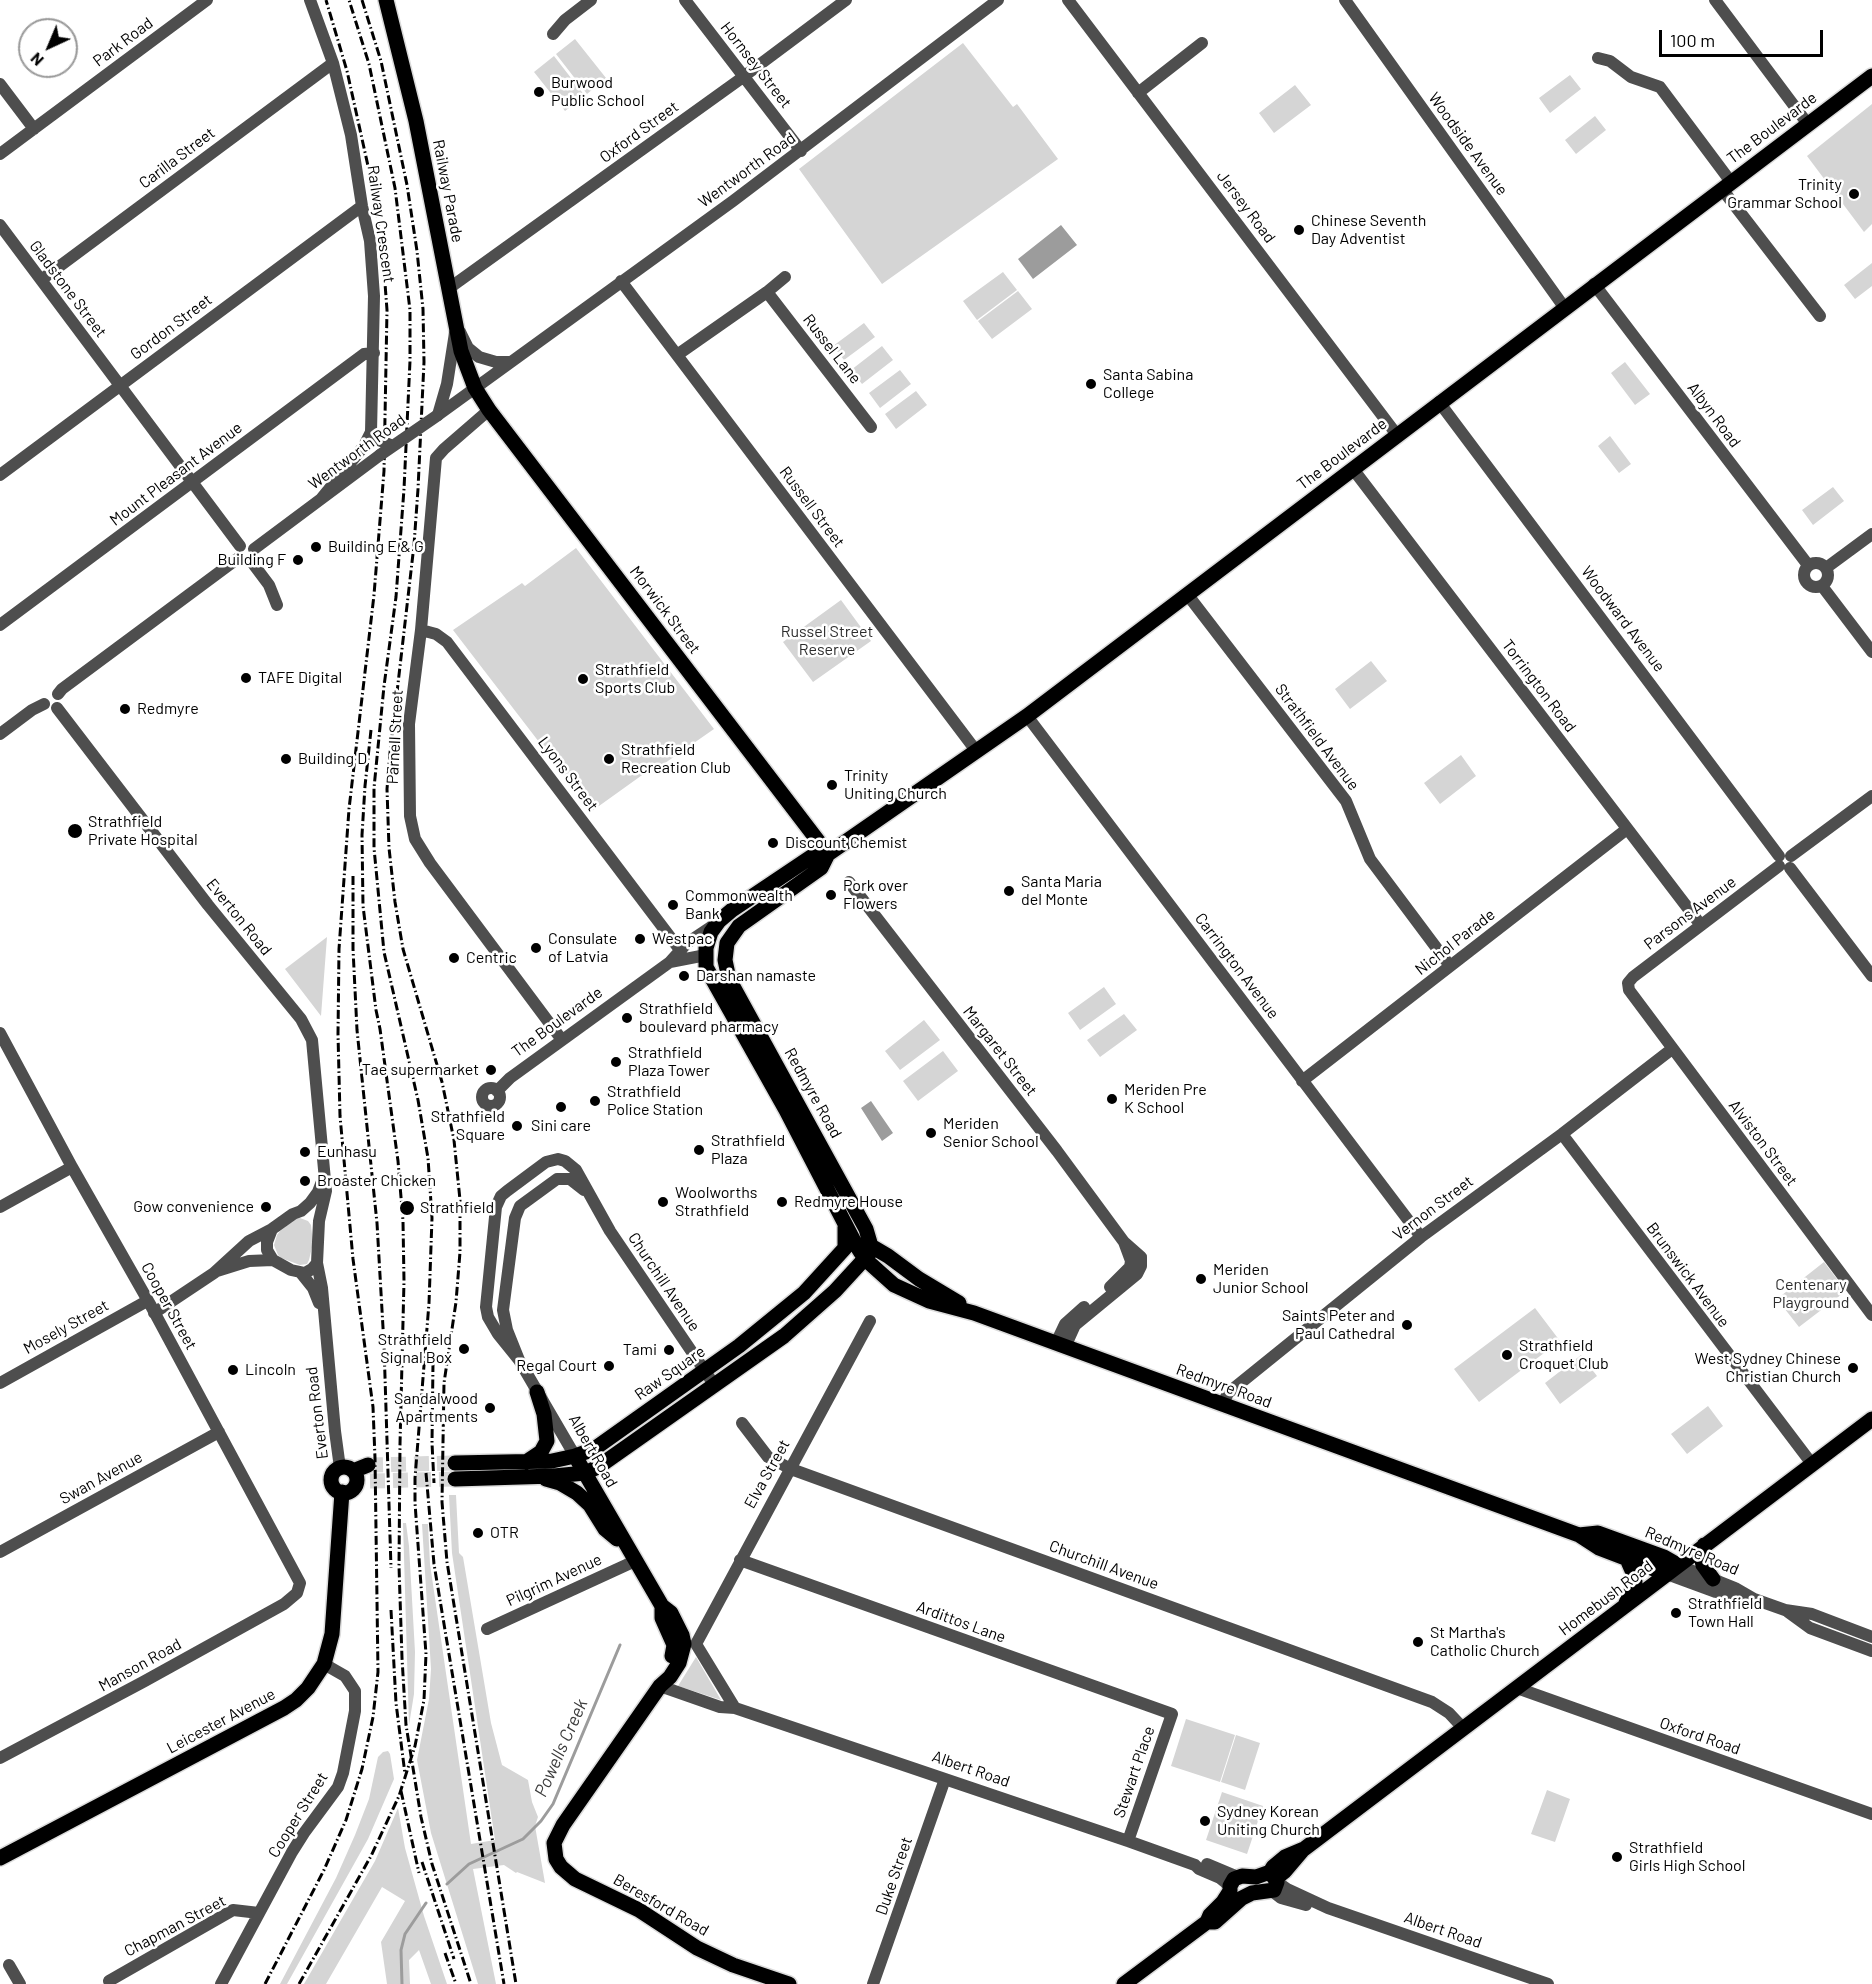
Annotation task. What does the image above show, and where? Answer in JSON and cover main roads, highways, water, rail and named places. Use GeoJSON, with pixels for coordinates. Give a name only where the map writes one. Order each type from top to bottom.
{"type":"FeatureCollection","features":[{"type":"Feature","properties":{"kind":"main road","name":"Railway Parade"},"geometry":{"type":"LineString","coordinates":[[386,0],[416,121],[464,363],[475,388]]}},
{"type":"Feature","properties":{"kind":"main road","name":"The Boulevarde"},"geometry":{"type":"LineString","coordinates":[[705,955],[711,932],[719,921],[732,910],[811,856],[828,854],[1027,716],[1594,284],[1872,76]]}},
{"type":"Feature","properties":{"kind":"main road","name":"Morwick Street"},"geometry":{"type":"LineString","coordinates":[[475,388],[489,410],[828,854]]}},
{"type":"Feature","properties":{"kind":"main road","name":"The Boulevarde"},"geometry":{"type":"LineString","coordinates":[[727,942],[749,917],[821,868],[828,854]]}},
{"type":"Feature","properties":{"kind":"main road"},"geometry":{"type":"LineString","coordinates":[[705,955],[717,950],[734,924],[749,917]]}},
{"type":"Feature","properties":{"kind":"main road","name":"Redmyre Road"},"geometry":{"type":"LineString","coordinates":[[727,942],[725,960],[729,979],[866,1229],[859,1250]]}},
{"type":"Feature","properties":{"kind":"main road","name":"Redmyre Road"},"geometry":{"type":"LineString","coordinates":[[705,955],[706,967],[843,1218],[845,1231],[859,1250],[894,1285],[912,1294],[974,1313],[1578,1535],[1599,1548],[1627,1559],[1673,1570]]}},
{"type":"Feature","properties":{"kind":"main road"},"geometry":{"type":"LineString","coordinates":[[866,1229],[888,1256],[919,1279],[974,1313]]}},
{"type":"Feature","properties":{"kind":"main road"},"geometry":{"type":"LineString","coordinates":[[859,1250],[888,1256]]}},
{"type":"Feature","properties":{"kind":"main road","name":"Raw Square"},"geometry":{"type":"LineString","coordinates":[[859,1250],[835,1291],[792,1330],[602,1465],[585,1473],[539,1477],[455,1471],[552,1461],[594,1449],[739,1346],[798,1299],[823,1274],[859,1250]]}},
{"type":"Feature","properties":{"kind":"main road"},"geometry":{"type":"LineString","coordinates":[[523,1463],[541,1452],[547,1441],[544,1414],[537,1392]]}},
{"type":"Feature","properties":{"kind":"main road","name":"Homebush Road"},"geometry":{"type":"LineString","coordinates":[[1274,1881],[1273,1867],[1285,1857],[1304,1849],[1872,1419]]}},
{"type":"Feature","properties":{"kind":"main road","name":"Albert Road"},"geometry":{"type":"LineString","coordinates":[[575,1456],[662,1606]]}},
{"type":"Feature","properties":{"kind":"main road","name":"Leicester Avenue"},"geometry":{"type":"LineString","coordinates":[[334,1473],[358,1474],[353,1489],[342,1492],[335,1488],[332,1481],[334,1473]]}},
{"type":"Feature","properties":{"kind":"main road"},"geometry":{"type":"LineString","coordinates":[[539,1477],[577,1493],[590,1505],[605,1529],[625,1543]]}},
{"type":"Feature","properties":{"kind":"main road","name":"Leicester Avenue"},"geometry":{"type":"LineString","coordinates":[[0,1858],[284,1708],[308,1688],[324,1664],[332,1634],[342,1492]]}},
{"type":"Feature","properties":{"kind":"main road","name":"Redmyre Road"},"geometry":{"type":"LineString","coordinates":[[1578,1535],[1598,1533],[1664,1557],[1673,1570]]}},
{"type":"Feature","properties":{"kind":"main road"},"geometry":{"type":"LineString","coordinates":[[1704,1545],[1701,1556],[1703,1565],[1713,1579]]}},
{"type":"Feature","properties":{"kind":"main road"},"geometry":{"type":"LineString","coordinates":[[1624,1606],[1635,1582],[1627,1559]]}},
{"type":"Feature","properties":{"kind":"main road"},"geometry":{"type":"LineString","coordinates":[[660,1686],[670,1677],[682,1653],[682,1635],[677,1623],[671,1613],[662,1606]]}},
{"type":"Feature","properties":{"kind":"main road"},"geometry":{"type":"LineString","coordinates":[[660,1686],[662,1675],[674,1652],[673,1639],[662,1618],[662,1606]]}},
{"type":"Feature","properties":{"kind":"main road"},"geometry":{"type":"LineString","coordinates":[[677,1623],[696,1644]]}},
{"type":"Feature","properties":{"kind":"main road","name":"Beresford Road"},"geometry":{"type":"LineString","coordinates":[[660,1686],[563,1825],[554,1843],[554,1851],[561,1867],[575,1879],[639,1910],[688,1943],[715,1958],[789,1984]]}},
{"type":"Feature","properties":{"kind":"main road","name":"Homebush Road"},"geometry":{"type":"LineString","coordinates":[[1124,1984],[1207,1922],[1215,1922],[1235,1888],[1256,1877],[1274,1881]]}},
{"type":"Feature","properties":{"kind":"main road","name":"Homebush Road"},"geometry":{"type":"LineString","coordinates":[[1235,1888],[1255,1891],[1274,1881]]}},
{"type":"Feature","properties":{"kind":"waterway","name":"Powells Creek"},"geometry":{"type":"LineString","coordinates":[[447,1884],[469,1864],[523,1839],[541,1821],[553,1804],[620,1645]]}},
{"type":"Feature","properties":{"kind":"waterway","name":"Powells Creek"},"geometry":{"type":"LineString","coordinates":[[402,1984],[401,1950],[405,1934],[426,1903]]}},
{"type":"Feature","properties":{"kind":"tunnel"},"geometry":{"type":"LineString","coordinates":[[368,1465],[455,1463]]}},
{"type":"Feature","properties":{"kind":"tunnel"},"geometry":{"type":"LineString","coordinates":[[370,1481],[455,1479]]}},
{"type":"Feature","properties":{"kind":"railway"},"geometry":{"type":"LineString","coordinates":[[265,1984],[324,1870],[346,1820],[362,1769],[373,1717],[378,1672],[373,1407],[353,1259],[340,1116],[338,1034],[339,949],[349,809],[374,595],[384,471],[387,310],[383,257],[374,193],[347,71],[326,0]]}},
{"type":"Feature","properties":{"kind":"railway"},"geometry":{"type":"LineString","coordinates":[[299,1984],[371,1856],[399,1796],[415,1746],[424,1700],[426,1654],[415,1478],[429,1303],[432,1218],[428,1158],[418,1100],[384,952],[374,848],[374,788],[396,597],[404,489],[410,310],[395,188],[369,64],[349,0]]}},
{"type":"Feature","properties":{"kind":"railway"},"geometry":{"type":"LineString","coordinates":[[362,0],[381,61],[407,185],[423,309],[424,362],[418,489],[387,789],[389,848],[403,949],[442,1082],[454,1140],[460,1200],[460,1252],[456,1302],[444,1383],[442,1502],[447,1562],[516,1984]]}},
{"type":"Feature","properties":{"kind":"railway"},"geometry":{"type":"LineString","coordinates":[[371,730],[362,835],[363,906],[398,1161],[403,1221],[399,1566],[406,1725],[421,1817],[432,1864],[471,1984]]}},
{"type":"Feature","properties":{"kind":"railway"},"geometry":{"type":"LineString","coordinates":[[353,876],[353,949],[357,1030],[377,1223],[384,1345],[391,1568]]}},
{"type":"Feature","properties":{"kind":"railway"},"geometry":{"type":"LineString","coordinates":[[433,1363],[434,1483]]}},
{"type":"Feature","properties":{"kind":"railway"},"geometry":{"type":"LineString","coordinates":[[426,1473],[434,1564],[504,1984]]}},
{"type":"Feature","properties":{"kind":"railway"},"geometry":{"type":"LineString","coordinates":[[391,1610],[396,1703],[405,1774]]}},
{"type":"Feature","properties":{"kind":"railway"},"geometry":{"type":"LineString","coordinates":[[401,1791],[419,1873]]}},
{"type":"Feature","properties":{"kind":"railway"},"geometry":{"type":"LineString","coordinates":[[422,1862],[454,1959]]}},
{"type":"Feature","properties":{"kind":"railway"},"geometry":{"type":"LineString","coordinates":[[445,1953],[456,1984]]}},
{"type":"Feature","properties":{"kind":"place","name":"Burwood Public School"},"geometry":{"type":"Point","coordinates":[539,92]}},
{"type":"Feature","properties":{"kind":"place","name":"Trinity Grammar School"},"geometry":{"type":"Point","coordinates":[1854,194]}},
{"type":"Feature","properties":{"kind":"place","name":"Chinese Seventh Day Adventist"},"geometry":{"type":"Point","coordinates":[1299,230]}},
{"type":"Feature","properties":{"kind":"place","name":"Santa Sabina College"},"geometry":{"type":"Point","coordinates":[1091,384]}},
{"type":"Feature","properties":{"kind":"place","name":"Building E & G"},"geometry":{"type":"Point","coordinates":[316,547]}},
{"type":"Feature","properties":{"kind":"place","name":"Building F"},"geometry":{"type":"Point","coordinates":[298,560]}},
{"type":"Feature","properties":{"kind":"place","name":"TAFE Digital"},"geometry":{"type":"Point","coordinates":[246,678]}},
{"type":"Feature","properties":{"kind":"place","name":"Strathfield Sports Club"},"geometry":{"type":"Point","coordinates":[583,679]}},
{"type":"Feature","properties":{"kind":"place","name":"Redmyre"},"geometry":{"type":"Point","coordinates":[125,709]}},
{"type":"Feature","properties":{"kind":"place","name":"Building D"},"geometry":{"type":"Point","coordinates":[286,759]}},
{"type":"Feature","properties":{"kind":"place","name":"Strathfield Recreation Club"},"geometry":{"type":"Point","coordinates":[609,759]}},
{"type":"Feature","properties":{"kind":"place","name":"Trinity Uniting Church"},"geometry":{"type":"Point","coordinates":[832,785]}},
{"type":"Feature","properties":{"kind":"place","name":"Strathfield Private Hospital"},"geometry":{"type":"Point","coordinates":[75,831]}},
{"type":"Feature","properties":{"kind":"place","name":"Discount Chemist"},"geometry":{"type":"Point","coordinates":[773,843]}},
{"type":"Feature","properties":{"kind":"place","name":"Santa Maria del Monte"},"geometry":{"type":"Point","coordinates":[1009,891]}},
{"type":"Feature","properties":{"kind":"place","name":"Pork over Flowers"},"geometry":{"type":"Point","coordinates":[831,895]}},
{"type":"Feature","properties":{"kind":"place","name":"Commonwealth Bank"},"geometry":{"type":"Point","coordinates":[673,905]}},
{"type":"Feature","properties":{"kind":"place","name":"Westpac"},"geometry":{"type":"Point","coordinates":[640,939]}},
{"type":"Feature","properties":{"kind":"place","name":"Consulate of Latvia"},"geometry":{"type":"Point","coordinates":[536,948]}},
{"type":"Feature","properties":{"kind":"place","name":"Centric"},"geometry":{"type":"Point","coordinates":[454,958]}},
{"type":"Feature","properties":{"kind":"place","name":"Darshan namaste"},"geometry":{"type":"Point","coordinates":[684,976]}},
{"type":"Feature","properties":{"kind":"place","name":"Strathfield boulevard pharmacy"},"geometry":{"type":"Point","coordinates":[627,1018]}},
{"type":"Feature","properties":{"kind":"place","name":"Strathfield Plaza Tower"},"geometry":{"type":"Point","coordinates":[616,1062]}},
{"type":"Feature","properties":{"kind":"place","name":"Tae supermarket"},"geometry":{"type":"Point","coordinates":[491,1070]}},
{"type":"Feature","properties":{"kind":"place","name":"Meriden Pre K School"},"geometry":{"type":"Point","coordinates":[1112,1099]}},
{"type":"Feature","properties":{"kind":"place","name":"Strathfield Police Station"},"geometry":{"type":"Point","coordinates":[595,1101]}},
{"type":"Feature","properties":{"kind":"place","name":"Sini care"},"geometry":{"type":"Point","coordinates":[561,1107]}},
{"type":"Feature","properties":{"kind":"place","name":"Strathfield Square"},"geometry":{"type":"Point","coordinates":[517,1126]}},
{"type":"Feature","properties":{"kind":"place","name":"Meriden Senior School"},"geometry":{"type":"Point","coordinates":[931,1133]}},
{"type":"Feature","properties":{"kind":"place","name":"Strathfield Plaza"},"geometry":{"type":"Point","coordinates":[699,1150]}},
{"type":"Feature","properties":{"kind":"place","name":"Eunhasu"},"geometry":{"type":"Point","coordinates":[305,1152]}},
{"type":"Feature","properties":{"kind":"place","name":"Broaster Chicken"},"geometry":{"type":"Point","coordinates":[305,1181]}},
{"type":"Feature","properties":{"kind":"place","name":"Woolworths Strathfield"},"geometry":{"type":"Point","coordinates":[663,1202]}},
{"type":"Feature","properties":{"kind":"place","name":"Redmyre House"},"geometry":{"type":"Point","coordinates":[782,1202]}},
{"type":"Feature","properties":{"kind":"place","name":"Gow convenience"},"geometry":{"type":"Point","coordinates":[266,1207]}},
{"type":"Feature","properties":{"kind":"place","name":"Strathfield"},"geometry":{"type":"Point","coordinates":[407,1208]}},
{"type":"Feature","properties":{"kind":"place","name":"Meriden Junior School"},"geometry":{"type":"Point","coordinates":[1201,1279]}},
{"type":"Feature","properties":{"kind":"place","name":"Saints Peter and Paul Cathedral"},"geometry":{"type":"Point","coordinates":[1407,1325]}},
{"type":"Feature","properties":{"kind":"place","name":"Strathfield Signal Box"},"geometry":{"type":"Point","coordinates":[464,1349]}},
{"type":"Feature","properties":{"kind":"place","name":"Tami"},"geometry":{"type":"Point","coordinates":[669,1350]}},
{"type":"Feature","properties":{"kind":"place","name":"Strathfield Croquet Club"},"geometry":{"type":"Point","coordinates":[1507,1355]}},
{"type":"Feature","properties":{"kind":"place","name":"Regal Court"},"geometry":{"type":"Point","coordinates":[609,1366]}},
{"type":"Feature","properties":{"kind":"place","name":"West Sydney Chinese Christian Church"},"geometry":{"type":"Point","coordinates":[1853,1368]}},
{"type":"Feature","properties":{"kind":"place","name":"Lincoln"},"geometry":{"type":"Point","coordinates":[233,1370]}},
{"type":"Feature","properties":{"kind":"place","name":"Sandalwood Apartments"},"geometry":{"type":"Point","coordinates":[490,1408]}},
{"type":"Feature","properties":{"kind":"place","name":"OTR"},"geometry":{"type":"Point","coordinates":[478,1533]}},
{"type":"Feature","properties":{"kind":"place","name":"Strathfield Town Hall"},"geometry":{"type":"Point","coordinates":[1676,1613]}},
{"type":"Feature","properties":{"kind":"place","name":"St Martha's Catholic Church"},"geometry":{"type":"Point","coordinates":[1418,1642]}},
{"type":"Feature","properties":{"kind":"place","name":"Sydney Korean Uniting Church"},"geometry":{"type":"Point","coordinates":[1205,1821]}},
{"type":"Feature","properties":{"kind":"place","name":"Strathfield Girls High School"},"geometry":{"type":"Point","coordinates":[1617,1857]}},
{"type":"Feature","properties":{"kind":"park label","name":"Russel Street Reserve"},"geometry":{"type":"Point","coordinates":[827,641]}},
{"type":"Feature","properties":{"kind":"park label","name":"Centenary Playground"},"geometry":{"type":"Point","coordinates":[1811,1294]}}]}
